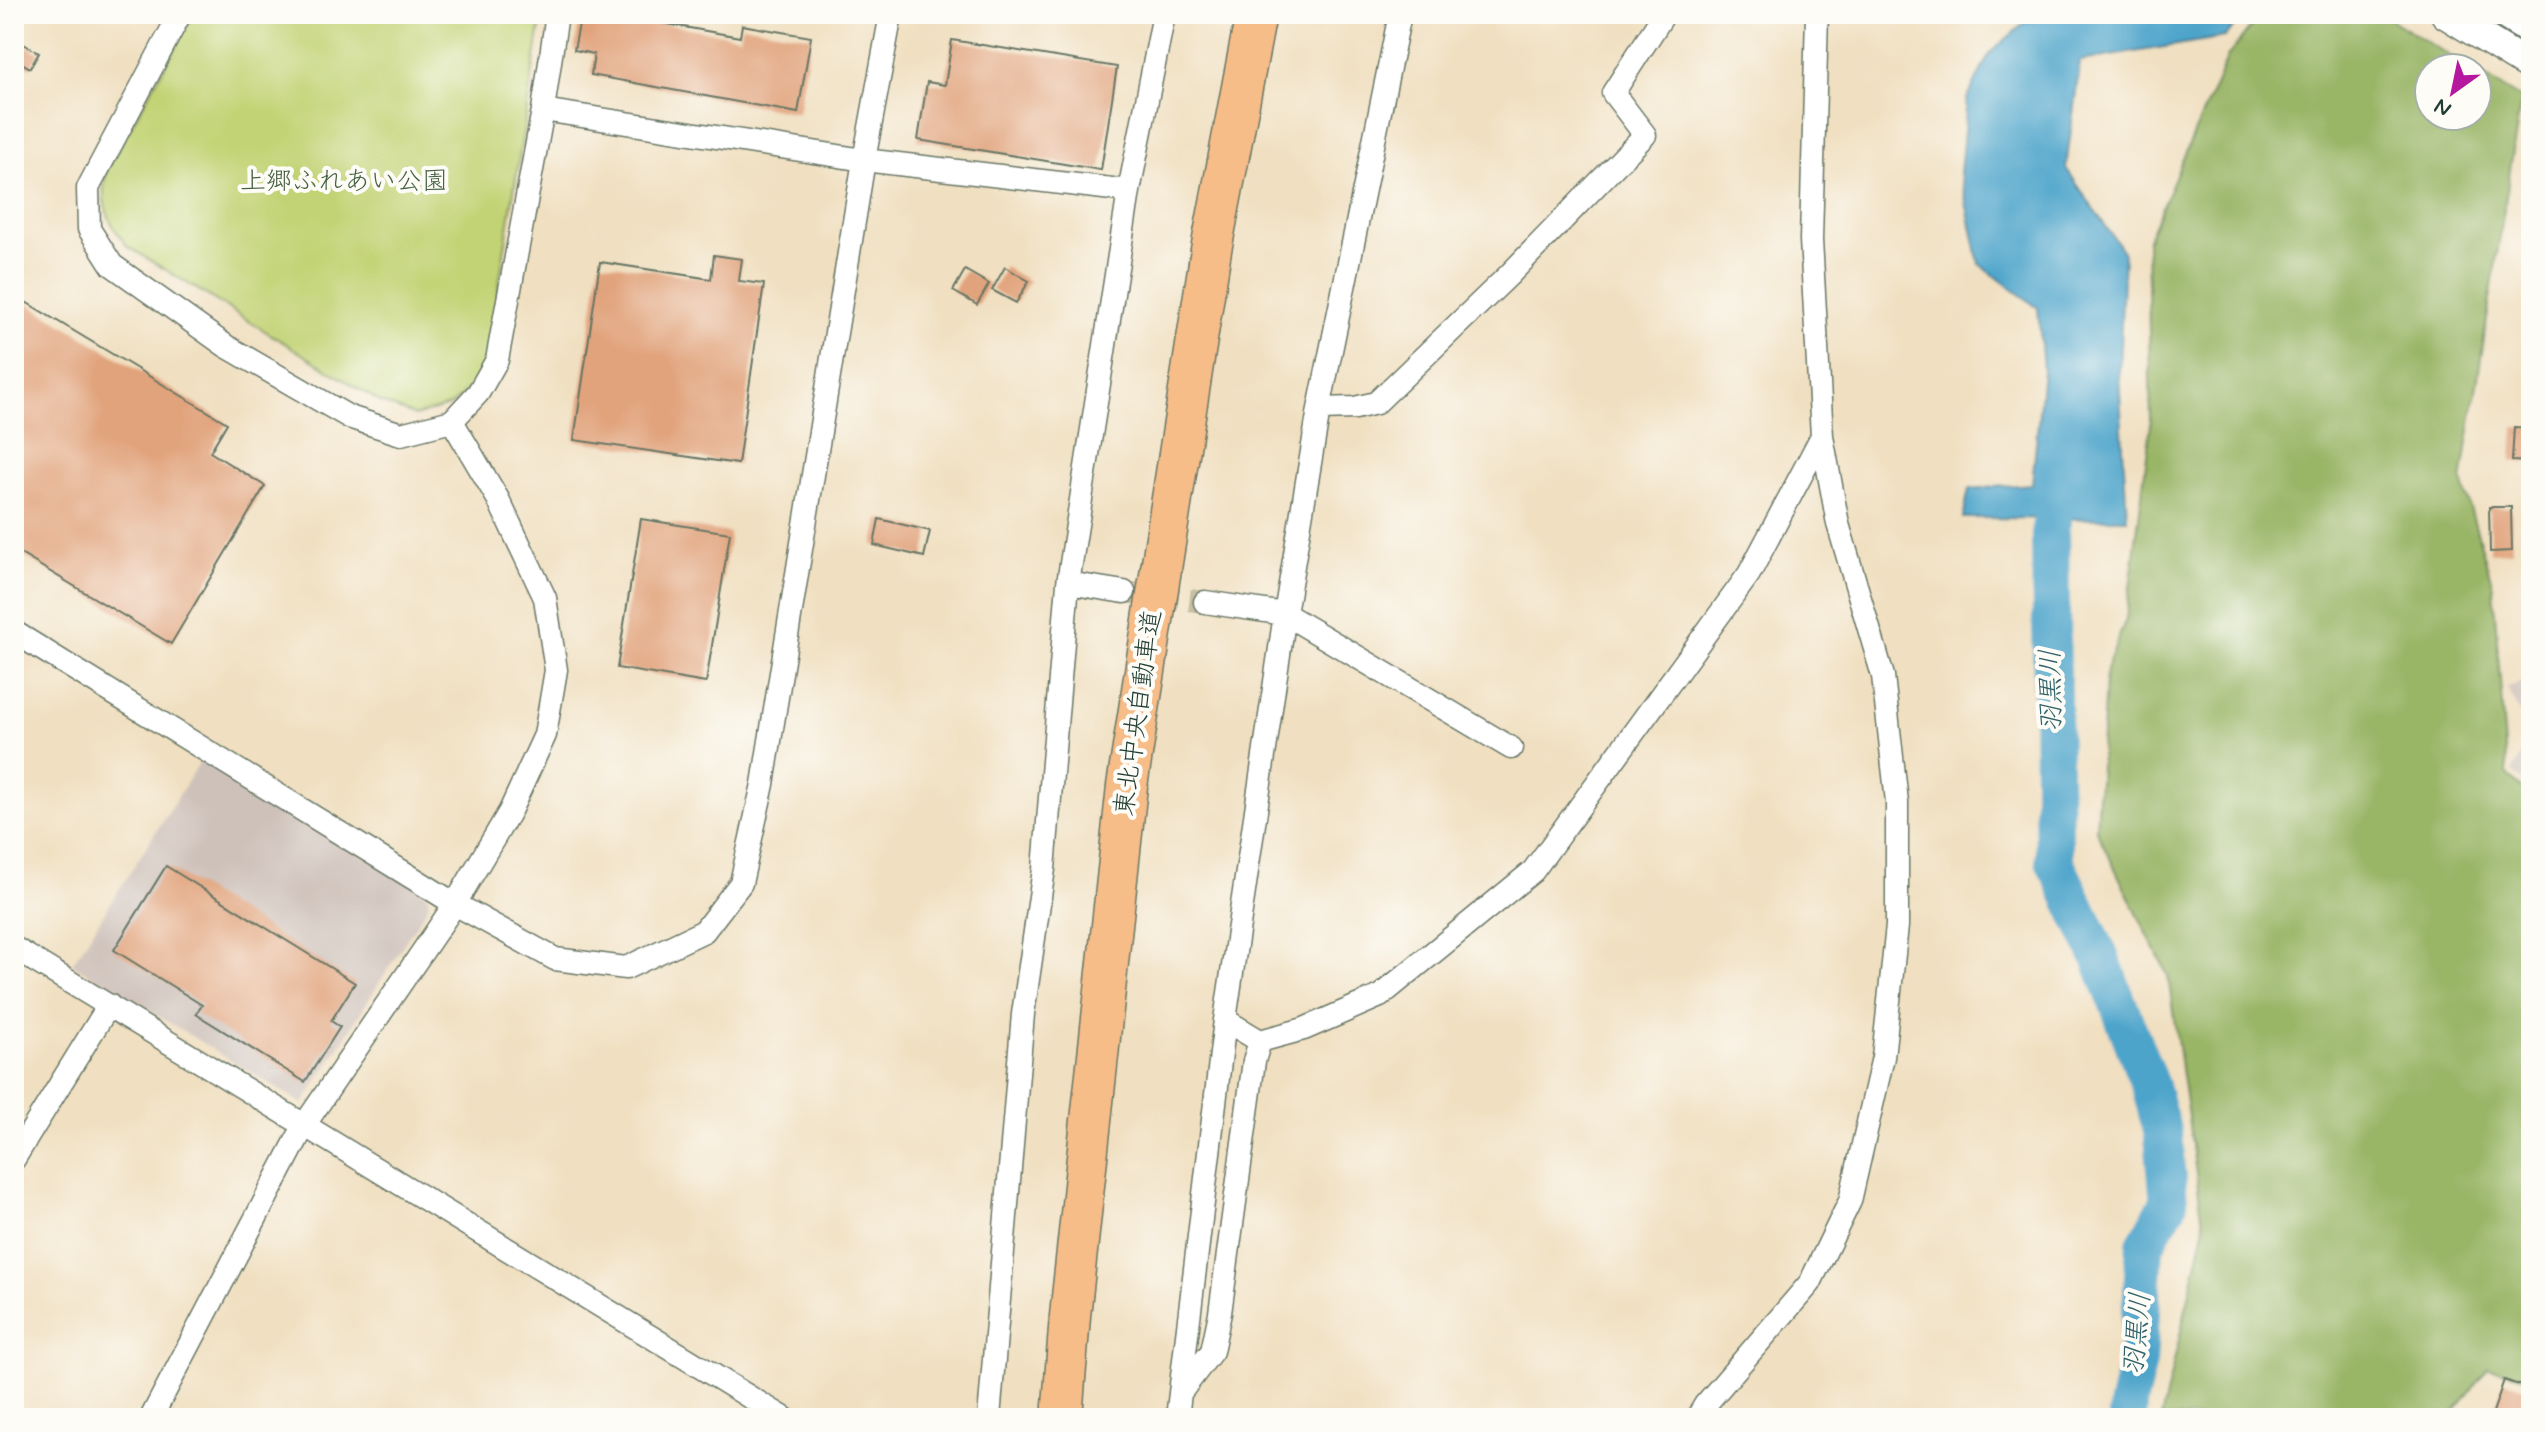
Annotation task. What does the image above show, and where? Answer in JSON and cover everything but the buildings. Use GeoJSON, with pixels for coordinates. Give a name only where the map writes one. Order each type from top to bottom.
{"type":"FeatureCollection","features":[{"type":"Feature","properties":{"kind":"highway","name":"東北中央自動車道"},"geometry":{"type":"LineString","coordinates":[[1062,1418],[1070,1316],[1127,786],[1211,250],[1256,14]]}},
{"type":"Feature","properties":{"kind":"highway","name":"東北中央自動車道"},"geometry":{"type":"LineString","coordinates":[[1084,1418],[1090,1336],[1152,761],[1194,476],[1275,14]]}},
{"type":"Feature","properties":{"kind":"street"},"geometry":{"type":"LineString","coordinates":[[180,14],[88,188],[89,229],[112,265],[226,346],[349,417],[401,434],[452,421],[478,393],[497,360],[543,110],[557,14]]}},
{"type":"Feature","properties":{"kind":"street"},"geometry":{"type":"LineString","coordinates":[[14,632],[455,904],[555,959],[626,968],[704,931],[741,883],[763,784],[864,160],[891,14]]}},
{"type":"Feature","properties":{"kind":"street"},"geometry":{"type":"LineString","coordinates":[[989,1418],[1023,1014],[1044,869],[1068,583],[1129,191],[1164,14]]}},
{"type":"Feature","properties":{"kind":"street"},"geometry":{"type":"LineString","coordinates":[[1177,1418],[1225,1020],[1285,614],[1319,409],[1400,14]]}},
{"type":"Feature","properties":{"kind":"street"},"geometry":{"type":"LineString","coordinates":[[1319,409],[1355,408],[1376,403],[1509,275],[1645,135],[1613,93],[1664,14]]}},
{"type":"Feature","properties":{"kind":"street"},"geometry":{"type":"LineString","coordinates":[[1697,1418],[1810,1283],[1850,1201],[1883,1057],[1897,926],[1897,802],[1883,676],[1838,524],[1822,436],[1811,240],[1817,14]]}},
{"type":"Feature","properties":{"kind":"street"},"geometry":{"type":"LineString","coordinates":[[2445,14],[2531,67]]}},
{"type":"Feature","properties":{"kind":"street"},"geometry":{"type":"LineString","coordinates":[[2503,14],[2531,31]]}},
{"type":"Feature","properties":{"kind":"street"},"geometry":{"type":"LineString","coordinates":[[543,110],[864,160],[1129,191]]}},
{"type":"Feature","properties":{"kind":"street"},"geometry":{"type":"LineString","coordinates":[[151,1418],[305,1124],[455,904],[510,811],[545,735],[556,670],[545,598],[498,499],[452,421]]}},
{"type":"Feature","properties":{"kind":"street"},"geometry":{"type":"LineString","coordinates":[[1225,1020],[1260,1041],[1304,1029],[1380,996],[1533,871],[1749,574],[1822,436]]}},
{"type":"Feature","properties":{"kind":"street"},"geometry":{"type":"LineString","coordinates":[[1068,583],[1124,592]]}},
{"type":"Feature","properties":{"kind":"street"},"geometry":{"type":"LineString","coordinates":[[1205,602],[1285,614],[1511,748]]}},
{"type":"Feature","properties":{"kind":"street"},"geometry":{"type":"LineString","coordinates":[[14,948],[784,1418]]}},
{"type":"Feature","properties":{"kind":"street"},"geometry":{"type":"LineString","coordinates":[[14,1159],[109,1005]]}},
{"type":"Feature","properties":{"kind":"street"},"geometry":{"type":"LineString","coordinates":[[1180,1393],[1212,1351],[1220,1313],[1254,1061],[1260,1041]]}},
{"type":"Feature","properties":{"kind":"shaded area"},"geometry":{"type":"Polygon","coordinates":[[[2531,678],[2531,734],[2507,688],[2531,678]]]}},
{"type":"Feature","properties":{"kind":"shaded area"},"geometry":{"type":"Polygon","coordinates":[[[2531,741],[2531,790],[2512,771],[2531,741]]]}},
{"type":"Feature","properties":{"kind":"shaded area"},"geometry":{"type":"Polygon","coordinates":[[[203,757],[427,894],[429,904],[303,1104],[72,964],[203,757]]]}},
{"type":"Feature","properties":{"kind":"green space","name":"上郷ふれあい公園"},"geometry":{"type":"Polygon","coordinates":[[[194,14],[542,14],[488,354],[474,383],[452,405],[415,416],[382,403],[127,246],[120,236],[109,218],[104,200],[108,167],[194,14]]]}},
{"type":"Feature","properties":{"kind":"green space"},"geometry":{"type":"Polygon","coordinates":[[[2261,14],[2381,14],[2444,52],[2413,52],[2413,132],[2493,132],[2493,82],[2521,99],[2462,481],[2493,586],[2507,774],[2531,798],[2531,1378],[2488,1368],[2450,1418],[2161,1418],[2204,1230],[2168,976],[2096,830],[2106,669],[2126,619],[2151,424],[2147,241],[2228,56],[2261,14]]]}},
{"type":"Feature","properties":{"kind":"water"},"geometry":{"type":"Polygon","coordinates":[[[2035,14],[2245,14],[2225,37],[2080,61],[2066,168],[2124,253],[2119,373],[2127,519],[1963,518],[1969,489],[2032,484],[2043,370],[2038,308],[1979,264],[1960,173],[1967,99],[1990,53],[2035,14]]]}},
{"type":"Feature","properties":{"kind":"waterway","name":"羽黒川"},"geometry":{"type":"LineString","coordinates":[[2078,477],[2057,501],[2050,529],[2054,860],[2100,957],[2150,1086],[2163,1134],[2169,1203],[2145,1245],[2138,1361],[2127,1418]]}},
{"type":"Feature","properties":{"kind":"tunnel"},"geometry":{"type":"LineString","coordinates":[[1124,592],[1205,602]]}}]}
